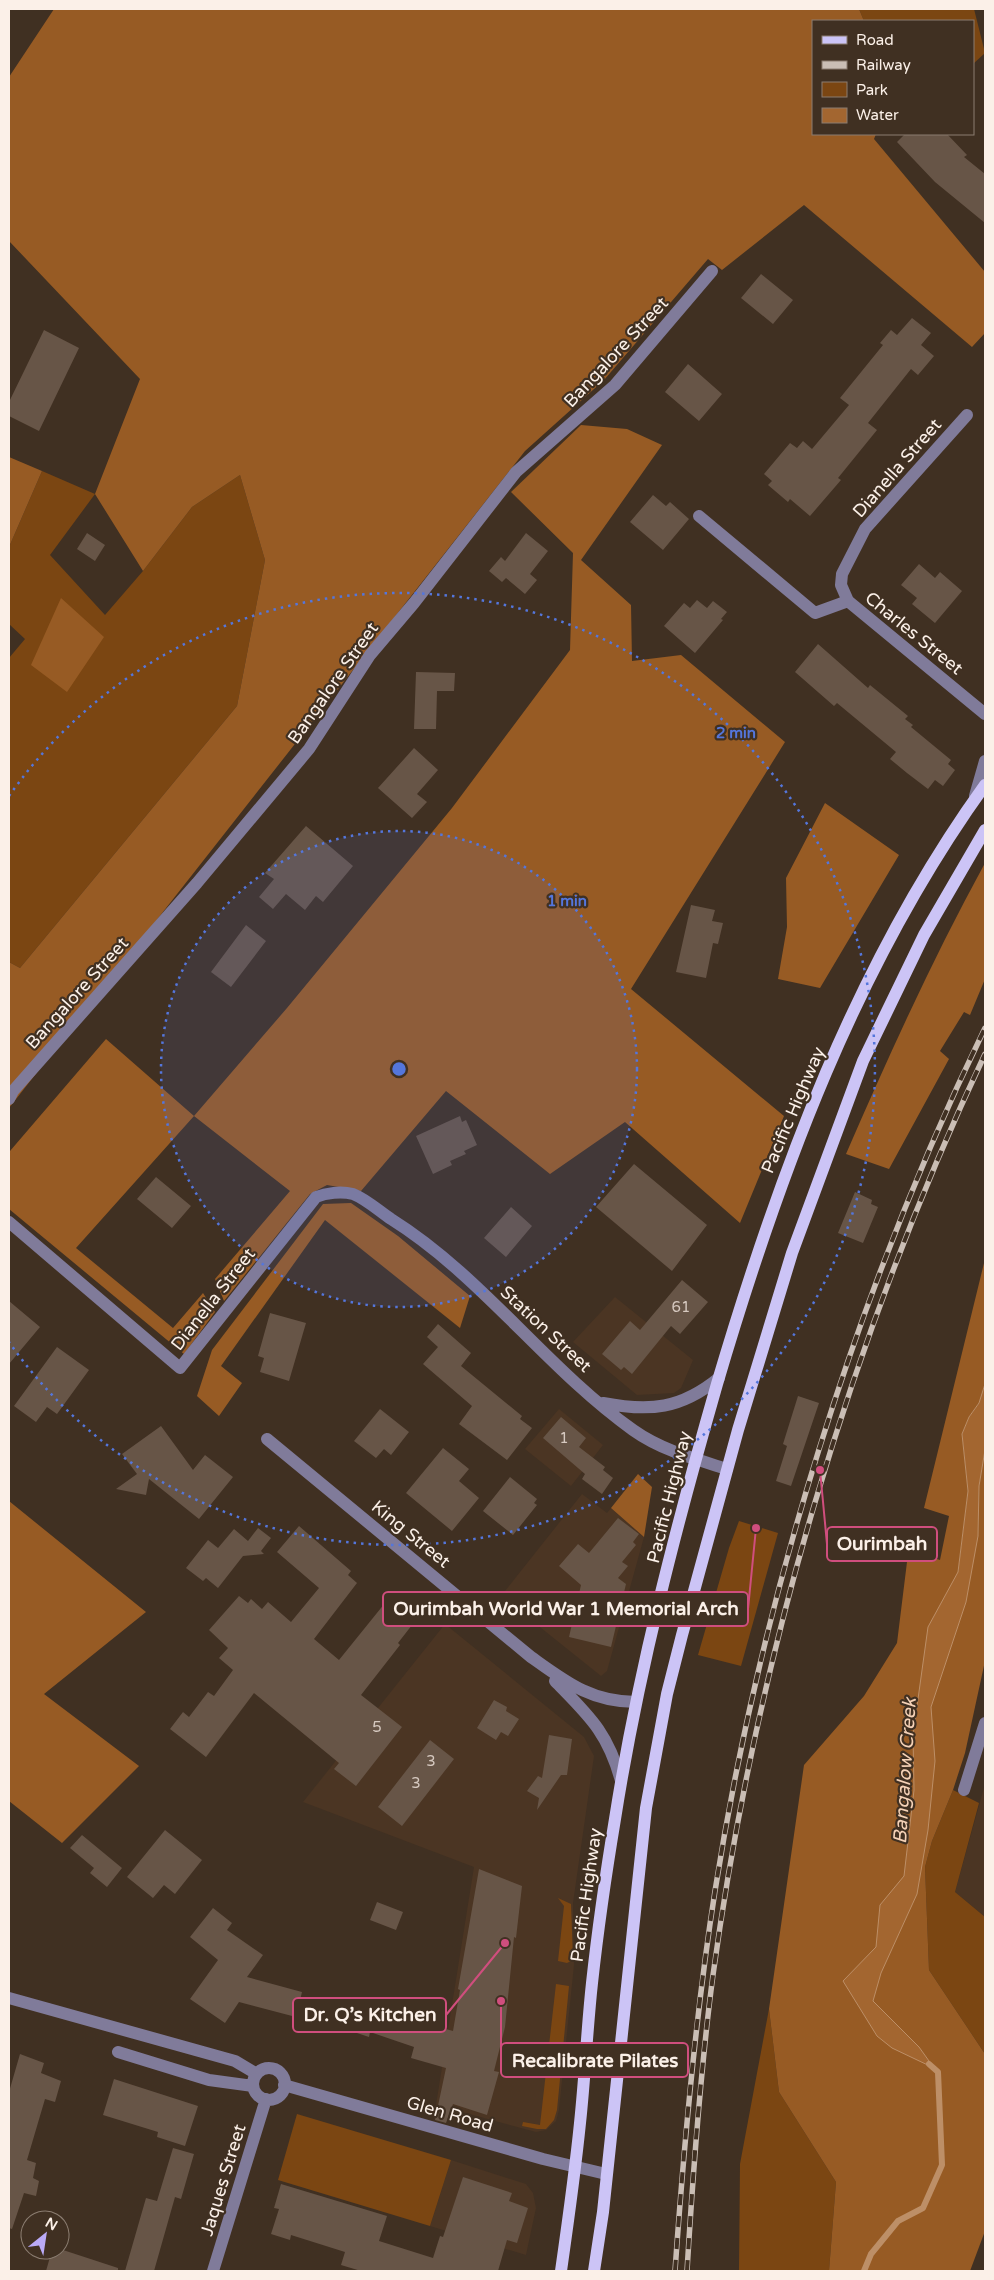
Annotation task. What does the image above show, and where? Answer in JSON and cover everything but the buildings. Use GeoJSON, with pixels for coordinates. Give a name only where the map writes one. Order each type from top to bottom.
{"type":"FeatureCollection","features":[{"type":"Feature","properties":{"kind":"main road","name":"Pacific Highway"},"geometry":{"type":"LineString","coordinates":[[561,2271],[580,2125],[592,1983],[621,1781],[636,1702],[696,1459],[719,1378],[781,1184],[816,1094],[856,1006],[890,941],[972,803],[985,785]]}},
{"type":"Feature","properties":{"kind":"main road"},"geometry":{"type":"LineString","coordinates":[[594,2271],[646,1808],[657,1738],[682,1635],[727,1469],[792,1252],[863,1061],[924,935],[985,830]]}},
{"type":"Feature","properties":{"kind":"street","name":"Bangalore Street"},"geometry":{"type":"LineString","coordinates":[[9,1099],[197,883],[309,749],[370,655],[414,603],[516,472],[615,385],[712,271]]}},
{"type":"Feature","properties":{"kind":"street","name":"Dianella Street"},"geometry":{"type":"LineString","coordinates":[[848,601],[841,585],[842,574],[865,529],[967,415]]}},
{"type":"Feature","properties":{"kind":"street","name":"Charles Street"},"geometry":{"type":"LineString","coordinates":[[699,516],[814,613],[848,601],[985,714]]}},
{"type":"Feature","properties":{"kind":"street"},"geometry":{"type":"LineString","coordinates":[[972,803],[985,761]]}},
{"type":"Feature","properties":{"kind":"street","name":"Dianella Street"},"geometry":{"type":"LineString","coordinates":[[9,1222],[180,1368],[316,1197],[327,1193],[352,1194]]}},
{"type":"Feature","properties":{"kind":"street","name":"Station Street"},"geometry":{"type":"LineString","coordinates":[[352,1194],[411,1231],[468,1279],[600,1403],[634,1431],[649,1440],[727,1469]]}},
{"type":"Feature","properties":{"kind":"street"},"geometry":{"type":"LineString","coordinates":[[600,1403],[624,1408],[659,1408],[686,1400],[719,1378]]}},
{"type":"Feature","properties":{"kind":"street","name":"King Street"},"geometry":{"type":"LineString","coordinates":[[267,1439],[531,1657],[582,1692],[608,1700],[636,1702]]}},
{"type":"Feature","properties":{"kind":"street","name":"King Street"},"geometry":{"type":"LineString","coordinates":[[531,1657],[598,1727],[612,1752],[621,1781]]}},
{"type":"Feature","properties":{"kind":"street"},"geometry":{"type":"LineString","coordinates":[[964,1790],[985,1723]]}},
{"type":"Feature","properties":{"kind":"street"},"geometry":{"type":"LineString","coordinates":[[9,1998],[234,2061],[255,2080],[257,2095],[266,2100],[271,2100],[281,2095],[284,2085],[282,2076],[274,2070],[265,2069],[255,2080],[209,2080],[118,2052]]}},
{"type":"Feature","properties":{"kind":"street","name":"Glen Road"},"geometry":{"type":"LineString","coordinates":[[284,2085],[574,2167],[606,2174]]}},
{"type":"Feature","properties":{"kind":"street","name":"Jaques Street"},"geometry":{"type":"LineString","coordinates":[[213,2271],[266,2100]]}},
{"type":"Feature","properties":{"kind":"shaded area"},"geometry":{"type":"Polygon","coordinates":[[[54,9],[859,9],[864,20],[812,20],[812,135],[876,135],[874,139],[985,272],[985,333],[972,347],[804,205],[722,270],[708,259],[604,380],[525,451],[9,1108],[9,962],[20,968],[237,706],[265,560],[240,475],[192,507],[143,571],[95,494],[140,379],[9,241],[9,77],[54,9]]]}},
{"type":"Feature","properties":{"kind":"shaded area"},"geometry":{"type":"Polygon","coordinates":[[[581,425],[627,429],[662,445],[581,560],[631,605],[632,661],[681,655],[785,742],[631,989],[784,1116],[740,1223],[625,1122],[550,1174],[446,1091],[361,1191],[327,1185],[310,1194],[224,1301],[215,1279],[290,1191],[194,1116],[287,1008],[452,808],[570,650],[573,553],[511,492],[581,425]]]}},
{"type":"Feature","properties":{"kind":"shaded area"},"geometry":{"type":"Polygon","coordinates":[[[9,457],[42,471],[9,547],[9,457]]]}},
{"type":"Feature","properties":{"kind":"shaded area"},"geometry":{"type":"Polygon","coordinates":[[[61,598],[104,637],[67,692],[31,665],[61,598]]]}},
{"type":"Feature","properties":{"kind":"shaded area"},"geometry":{"type":"Polygon","coordinates":[[[825,803],[899,855],[820,988],[778,979],[787,927],[786,878],[825,803]]]}},
{"type":"Feature","properties":{"kind":"shaded area"},"geometry":{"type":"Polygon","coordinates":[[[985,863],[985,979],[970,1015],[964,1012],[940,1051],[949,1059],[889,1169],[846,1154],[912,1007],[985,863]]]}},
{"type":"Feature","properties":{"kind":"shaded area"},"geometry":{"type":"Polygon","coordinates":[[[106,1039],[194,1116],[76,1248],[173,1328],[203,1293],[215,1312],[184,1354],[9,1209],[10,1151],[106,1039]]]}},
{"type":"Feature","properties":{"kind":"shaded area"},"geometry":{"type":"Polygon","coordinates":[[[351,1203],[398,1236],[470,1296],[460,1328],[325,1220],[221,1366],[242,1383],[219,1416],[197,1396],[212,1350],[323,1204],[351,1203]]]}},
{"type":"Feature","properties":{"kind":"shaded area"},"geometry":{"type":"Polygon","coordinates":[[[985,1259],[985,1384],[979,1403],[969,1417],[962,1434],[968,1491],[958,1572],[978,1536],[979,1486],[985,1450],[985,1661],[965,1753],[953,1790],[932,1841],[925,1867],[929,1970],[985,2054],[985,2231],[970,2271],[829,2271],[836,2182],[779,2092],[769,2009],[804,1765],[864,1696],[897,1643],[907,1562],[911,1550],[940,1560],[949,1516],[924,1508],[985,1259]]]}},
{"type":"Feature","properties":{"kind":"shaded area"},"geometry":{"type":"Polygon","coordinates":[[[615,1297],[693,1360],[681,1388],[674,1393],[637,1395],[573,1342],[615,1297]]]}},
{"type":"Feature","properties":{"kind":"shaded area"},"geometry":{"type":"Polygon","coordinates":[[[559,1409],[603,1445],[571,1486],[525,1449],[559,1409]]]}},
{"type":"Feature","properties":{"kind":"shaded area"},"geometry":{"type":"Polygon","coordinates":[[[638,1474],[652,1487],[644,1537],[611,1508],[638,1474]]]}},
{"type":"Feature","properties":{"kind":"shaded area"},"geometry":{"type":"Polygon","coordinates":[[[582,1494],[607,1513],[611,1508],[644,1537],[607,1671],[601,1676],[501,1596],[582,1494]]]}},
{"type":"Feature","properties":{"kind":"shaded area"},"geometry":{"type":"Polygon","coordinates":[[[9,1501],[146,1612],[44,1694],[139,1766],[62,1843],[9,1801],[9,1501]]]}},
{"type":"Feature","properties":{"kind":"shaded area"},"geometry":{"type":"Polygon","coordinates":[[[445,1624],[584,1737],[594,1756],[573,1903],[574,1965],[559,2110],[556,2121],[546,2130],[536,2132],[436,2105],[474,1867],[303,1802],[445,1624]]]}},
{"type":"Feature","properties":{"kind":"shaded area"},"geometry":{"type":"Polygon","coordinates":[[[985,1784],[985,1917],[955,1892],[985,1784]]]}},
{"type":"Feature","properties":{"kind":"shaded area"},"geometry":{"type":"Polygon","coordinates":[[[451,2160],[526,2184],[533,2193],[536,2208],[526,2255],[430,2226],[451,2160]]]}},
{"type":"Feature","properties":{"kind":"green space"},"geometry":{"type":"Polygon","coordinates":[[[859,9],[974,9],[985,53],[974,63],[974,20],[864,20],[859,9]]]}},
{"type":"Feature","properties":{"kind":"green space"},"geometry":{"type":"Polygon","coordinates":[[[42,471],[95,494],[50,555],[105,615],[143,571],[192,507],[240,475],[265,560],[237,706],[20,968],[9,962],[9,658],[25,639],[9,624],[9,547],[42,471]]]}},
{"type":"Feature","properties":{"kind":"green space"},"geometry":{"type":"Polygon","coordinates":[[[739,1521],[778,1533],[741,1666],[698,1655],[729,1548],[739,1521]]]}},
{"type":"Feature","properties":{"kind":"green space"},"geometry":{"type":"Polygon","coordinates":[[[953,1790],[979,1803],[955,1892],[985,1917],[985,2054],[929,1970],[925,1867],[932,1841],[953,1790]]]}},
{"type":"Feature","properties":{"kind":"green space"},"geometry":{"type":"Polygon","coordinates":[[[558,1898],[571,1904],[573,1960],[567,1963],[558,1961],[564,1906],[558,1898]]]}},
{"type":"Feature","properties":{"kind":"green space"},"geometry":{"type":"Polygon","coordinates":[[[556,1984],[569,1986],[557,2110],[554,2120],[546,2129],[537,2129],[522,2126],[523,2122],[540,2125],[556,1984]]]}},
{"type":"Feature","properties":{"kind":"green space"},"geometry":{"type":"Polygon","coordinates":[[[769,2009],[779,2092],[836,2182],[829,2271],[739,2271],[740,2164],[769,2009]]]}},
{"type":"Feature","properties":{"kind":"green space"},"geometry":{"type":"Polygon","coordinates":[[[297,2114],[451,2160],[430,2226],[278,2180],[297,2114]]]}},
{"type":"Feature","properties":{"kind":"water"},"geometry":{"type":"Polygon","coordinates":[[[985,1384],[985,1450],[979,1486],[978,1536],[966,1602],[931,1707],[935,1761],[928,1830],[917,1894],[881,1973],[873,2001],[919,2047],[934,2068],[892,2048],[877,2036],[843,1981],[876,1947],[880,1905],[904,1876],[914,1790],[913,1735],[928,1627],[958,1572],[968,1491],[962,1434],[969,1417],[979,1403],[985,1384]]]}},
{"type":"Feature","properties":{"kind":"waterway","name":"Bangalow Creek"},"geometry":{"type":"LineString","coordinates":[[864,2271],[871,2254],[898,2221],[923,2208],[942,2165],[938,2072],[929,2064]]}},
{"type":"Feature","properties":{"kind":"railway"},"geometry":{"type":"LineString","coordinates":[[675,2271],[691,2081],[708,1939],[735,1781],[758,1671],[787,1560],[819,1450],[855,1341],[895,1234],[938,1129],[985,1028]]}},
{"type":"Feature","properties":{"kind":"railway"},"geometry":{"type":"LineString","coordinates":[[687,2271],[697,2123],[713,1975],[731,1857],[782,1621],[814,1504],[851,1388],[892,1274],[936,1163],[985,1054]]}},
{"type":"Feature","properties":{"kind":"place","name":"Ourimbah"},"geometry":{"type":"Point","coordinates":[820,1470]}},
{"type":"Feature","properties":{"kind":"place","name":"Ourimbah World War 1 Memorial Arch"},"geometry":{"type":"Point","coordinates":[756,1528]}},
{"type":"Feature","properties":{"kind":"place","name":"Dr. Q’s Kitchen"},"geometry":{"type":"Point","coordinates":[505,1943]}},
{"type":"Feature","properties":{"kind":"place","name":"Recalibrate Pilates"},"geometry":{"type":"Point","coordinates":[501,2001]}}]}
